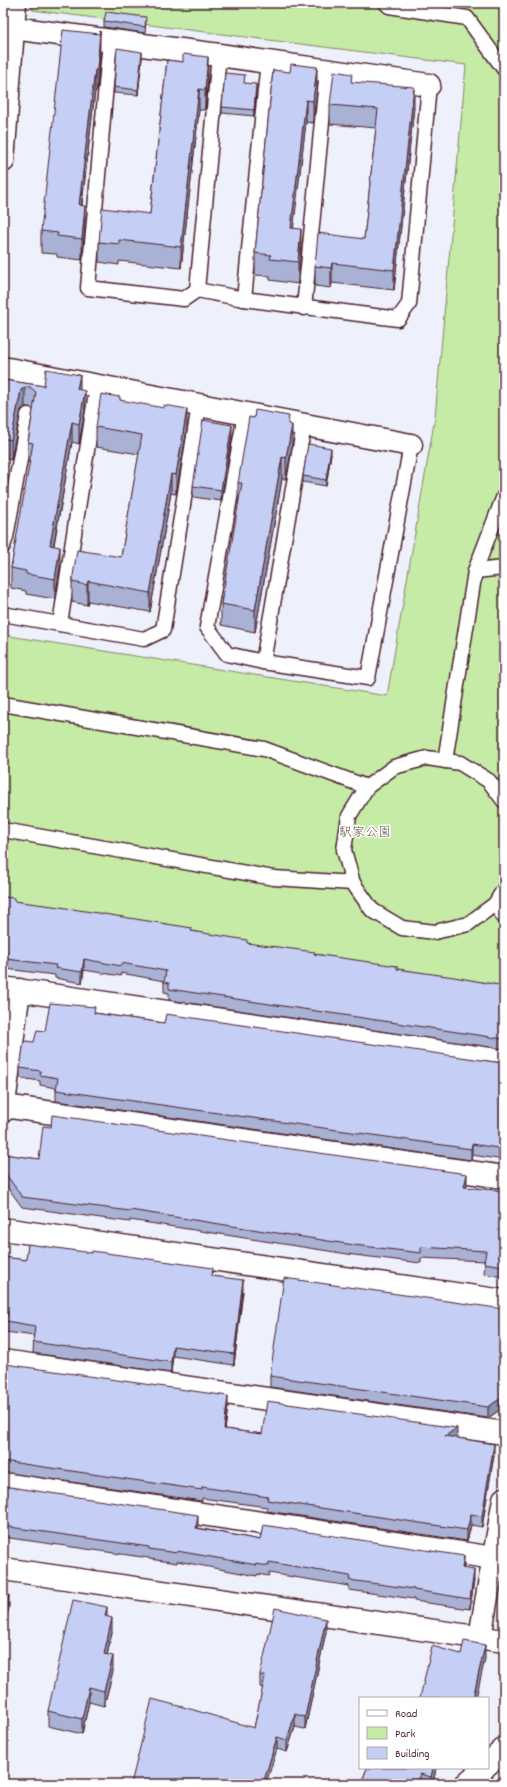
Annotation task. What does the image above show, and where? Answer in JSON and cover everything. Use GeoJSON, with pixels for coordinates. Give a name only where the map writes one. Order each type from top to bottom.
{"type":"FeatureCollection","features":[{"type":"Feature","properties":{"kind":"street"},"geometry":{"type":"LineString","coordinates":[[3,161],[15,3]]}},
{"type":"Feature","properties":{"kind":"street"},"geometry":{"type":"LineString","coordinates":[[13,28],[110,40],[430,85]]}},
{"type":"Feature","properties":{"kind":"street"},"geometry":{"type":"LineString","coordinates":[[3,368],[411,445]]}},
{"type":"Feature","properties":{"kind":"street"},"geometry":{"type":"LineString","coordinates":[[504,1061],[11,989],[3,1108],[504,1177]]}},
{"type":"Feature","properties":{"kind":"street"},"geometry":{"type":"LineString","coordinates":[[3,1229],[504,1301]]}},
{"type":"Feature","properties":{"kind":"street"},"geometry":{"type":"LineString","coordinates":[[3,1361],[504,1433]]}},
{"type":"Feature","properties":{"kind":"street"},"geometry":{"type":"LineString","coordinates":[[3,1484],[494,1558]]}},
{"type":"Feature","properties":{"kind":"street"},"geometry":{"type":"LineString","coordinates":[[480,1637],[504,1499]]}},
{"type":"Feature","properties":{"kind":"street"},"geometry":{"type":"LineString","coordinates":[[3,1569],[504,1641]]}},
{"type":"Feature","properties":{"kind":"street"},"geometry":{"type":"LineString","coordinates":[[489,1763],[504,1749]]}},
{"type":"Feature","properties":{"kind":"street"},"geometry":{"type":"LineString","coordinates":[[466,1784],[483,1769]]}},
{"type":"Feature","properties":{"kind":"lane"},"geometry":{"type":"LineString","coordinates":[[386,3],[389,6],[467,18],[504,69]]}},
{"type":"Feature","properties":{"kind":"lane"},"geometry":{"type":"LineString","coordinates":[[110,40],[88,288],[184,299],[196,290],[304,308],[398,319],[409,304],[430,85]]}},
{"type":"Feature","properties":{"kind":"lane"},"geometry":{"type":"LineString","coordinates":[[196,290],[219,55]]}},
{"type":"Feature","properties":{"kind":"lane"},"geometry":{"type":"LineString","coordinates":[[244,299],[268,62]]}},
{"type":"Feature","properties":{"kind":"lane"},"geometry":{"type":"LineString","coordinates":[[304,308],[327,70]]}},
{"type":"Feature","properties":{"kind":"lane"},"geometry":{"type":"LineString","coordinates":[[60,624],[97,386]]}},
{"type":"Feature","properties":{"kind":"lane"},"geometry":{"type":"LineString","coordinates":[[3,614],[144,639],[163,630],[200,405]]}},
{"type":"Feature","properties":{"kind":"lane"},"geometry":{"type":"LineString","coordinates":[[3,546],[6,537],[28,414]]}},
{"type":"Feature","properties":{"kind":"lane"},"geometry":{"type":"LineString","coordinates":[[245,414],[207,627],[227,654],[262,662],[368,678],[411,445]]}},
{"type":"Feature","properties":{"kind":"lane"},"geometry":{"type":"LineString","coordinates":[[262,662],[304,425]]}},
{"type":"Feature","properties":{"kind":"lane"},"geometry":{"type":"LineString","coordinates":[[445,761],[475,572],[504,496]]}},
{"type":"Feature","properties":{"kind":"lane"},"geometry":{"type":"LineString","coordinates":[[475,572],[504,568]]}},
{"type":"Feature","properties":{"kind":"lane"},"geometry":{"type":"LineString","coordinates":[[3,704],[264,749],[367,787]]}},
{"type":"Feature","properties":{"kind":"lane"},"geometry":{"type":"LineString","coordinates":[[504,801],[489,781],[460,764],[427,758],[394,767],[367,787],[349,816],[344,850],[353,883],[372,910],[402,928],[435,932],[468,924],[495,904],[504,889]]}},
{"type":"Feature","properties":{"kind":"lane"},"geometry":{"type":"LineString","coordinates":[[3,830],[274,878],[353,883]]}},
{"type":"Feature","properties":{"kind":"lane"},"geometry":{"type":"LineString","coordinates":[[495,904],[504,917]]}},
{"type":"Feature","properties":{"kind":"green space","name":"駅家公園"},"geometry":{"type":"Polygon","coordinates":[[[33,3],[504,3],[504,993],[3,911],[3,635],[387,696],[435,417],[466,65],[32,10],[33,3]]]}},
{"type":"Feature","properties":{"kind":"building"},"geometry":{"type":"Polygon","coordinates":[[[106,12],[146,17],[145,27],[104,21],[106,12]]]}},
{"type":"Feature","properties":{"kind":"building"},"geometry":{"type":"Polygon","coordinates":[[[63,30],[100,34],[97,70],[95,70],[79,205],[85,206],[82,239],[57,236],[58,233],[41,231],[63,30]]]}},
{"type":"Feature","properties":{"kind":"building"},"geometry":{"type":"Polygon","coordinates":[[[117,48],[142,52],[138,90],[114,87],[117,48]]]}},
{"type":"Feature","properties":{"kind":"building"},"geometry":{"type":"Polygon","coordinates":[[[183,54],[208,57],[205,90],[199,89],[181,247],[119,240],[119,244],[99,242],[102,208],[150,214],[167,60],[183,62],[183,54]]]}},
{"type":"Feature","properties":{"kind":"building"},"geometry":{"type":"Polygon","coordinates":[[[291,64],[317,67],[313,101],[306,100],[291,228],[301,229],[298,262],[270,259],[271,255],[255,253],[273,70],[290,72],[291,64]]]}},
{"type":"Feature","properties":{"kind":"building"},"geometry":{"type":"Polygon","coordinates":[[[334,71],[352,74],[351,82],[414,87],[394,270],[332,263],[331,268],[315,266],[318,233],[364,239],[378,109],[330,105],[334,71]]]}},
{"type":"Feature","properties":{"kind":"building"},"geometry":{"type":"Polygon","coordinates":[[[225,73],[245,75],[244,83],[256,84],[254,110],[222,107],[225,73]]]}},
{"type":"Feature","properties":{"kind":"building"},"geometry":{"type":"Polygon","coordinates":[[[46,369],[80,375],[77,389],[85,391],[79,424],[72,422],[50,545],[60,547],[55,579],[26,574],[26,571],[11,568],[33,443],[28,442],[36,392],[30,387],[25,387],[21,390],[11,440],[3,438],[4,380],[44,386],[46,369]]]}},
{"type":"Feature","properties":{"kind":"building"},"geometry":{"type":"Polygon","coordinates":[[[101,394],[120,397],[120,400],[164,408],[164,405],[187,409],[176,475],[171,474],[150,593],[88,581],[87,585],[72,582],[77,550],[121,557],[142,435],[96,427],[101,394]]]}},
{"type":"Feature","properties":{"kind":"building"},"geometry":{"type":"Polygon","coordinates":[[[255,410],[289,416],[288,424],[292,425],[286,458],[282,457],[255,610],[221,604],[242,483],[238,483],[249,417],[254,418],[255,410]]]}},
{"type":"Feature","properties":{"kind":"building"},"geometry":{"type":"Polygon","coordinates":[[[203,420],[232,425],[221,490],[193,486],[203,420]]]}},
{"type":"Feature","properties":{"kind":"building"},"geometry":{"type":"Polygon","coordinates":[[[308,444],[331,448],[326,480],[303,476],[308,444]]]}},
{"type":"Feature","properties":{"kind":"building"},"geometry":{"type":"Polygon","coordinates":[[[3,897],[14,898],[14,901],[192,928],[191,931],[247,940],[247,943],[315,952],[314,954],[397,966],[397,969],[504,986],[504,1039],[169,989],[169,983],[164,982],[166,971],[121,963],[121,966],[84,959],[82,972],[55,968],[56,965],[6,959],[7,951],[3,950],[3,897]]]}},
{"type":"Feature","properties":{"kind":"building"},"geometry":{"type":"Polygon","coordinates":[[[50,1003],[95,1007],[94,1013],[164,1023],[166,1014],[504,1063],[504,1149],[472,1144],[471,1149],[56,1090],[58,1078],[40,1075],[41,1071],[20,1068],[24,1041],[34,1042],[37,1030],[45,1031],[50,1003]]]}},
{"type":"Feature","properties":{"kind":"building"},"geometry":{"type":"Polygon","coordinates":[[[52,1115],[467,1174],[464,1187],[504,1191],[504,1266],[484,1263],[486,1251],[421,1247],[421,1253],[354,1245],[130,1210],[22,1197],[3,1170],[3,1154],[39,1159],[43,1126],[51,1127],[52,1115]]]}},
{"type":"Feature","properties":{"kind":"building"},"geometry":{"type":"Polygon","coordinates":[[[28,1244],[92,1253],[92,1251],[213,1268],[212,1276],[243,1280],[234,1354],[173,1346],[171,1362],[33,1342],[35,1326],[6,1321],[8,1312],[3,1312],[3,1257],[26,1260],[28,1244]]]}},
{"type":"Feature","properties":{"kind":"building"},"geometry":{"type":"Polygon","coordinates":[[[284,1278],[504,1309],[504,1396],[488,1407],[270,1376],[284,1278]]]}},
{"type":"Feature","properties":{"kind":"building"},"geometry":{"type":"Polygon","coordinates":[[[5,1364],[228,1396],[224,1429],[262,1434],[267,1401],[457,1428],[445,1436],[494,1444],[482,1516],[471,1514],[467,1530],[267,1500],[268,1497],[202,1487],[202,1490],[3,1461],[3,1374],[5,1364]]]}},
{"type":"Feature","properties":{"kind":"building"},"geometry":{"type":"Polygon","coordinates":[[[3,1486],[198,1515],[196,1528],[260,1540],[263,1525],[464,1556],[462,1568],[474,1570],[470,1599],[349,1580],[350,1576],[269,1562],[269,1566],[256,1564],[257,1565],[177,1551],[177,1553],[149,1549],[149,1547],[3,1526],[3,1486]]]}},
{"type":"Feature","properties":{"kind":"building"},"geometry":{"type":"Polygon","coordinates":[[[3,1594],[9,1595],[3,1621],[3,1594]]]}},
{"type":"Feature","properties":{"kind":"building"},"geometry":{"type":"Polygon","coordinates":[[[73,1600],[107,1607],[105,1616],[112,1618],[104,1654],[113,1656],[104,1691],[89,1687],[82,1719],[48,1711],[73,1600]]]}},
{"type":"Feature","properties":{"kind":"building"},"geometry":{"type":"Polygon","coordinates":[[[275,1608],[326,1619],[305,1717],[295,1714],[287,1740],[277,1737],[263,1784],[131,1784],[152,1699],[254,1728],[265,1676],[260,1675],[275,1608]]]}},
{"type":"Feature","properties":{"kind":"building"},"geometry":{"type":"Polygon","coordinates":[[[464,1641],[485,1645],[473,1697],[420,1697],[432,1646],[461,1654],[464,1641]]]}},
{"type":"Feature","properties":{"kind":"building"},"geometry":{"type":"Polygon","coordinates":[[[367,1769],[433,1769],[431,1777],[420,1774],[416,1784],[361,1784],[367,1769]]]}}]}
